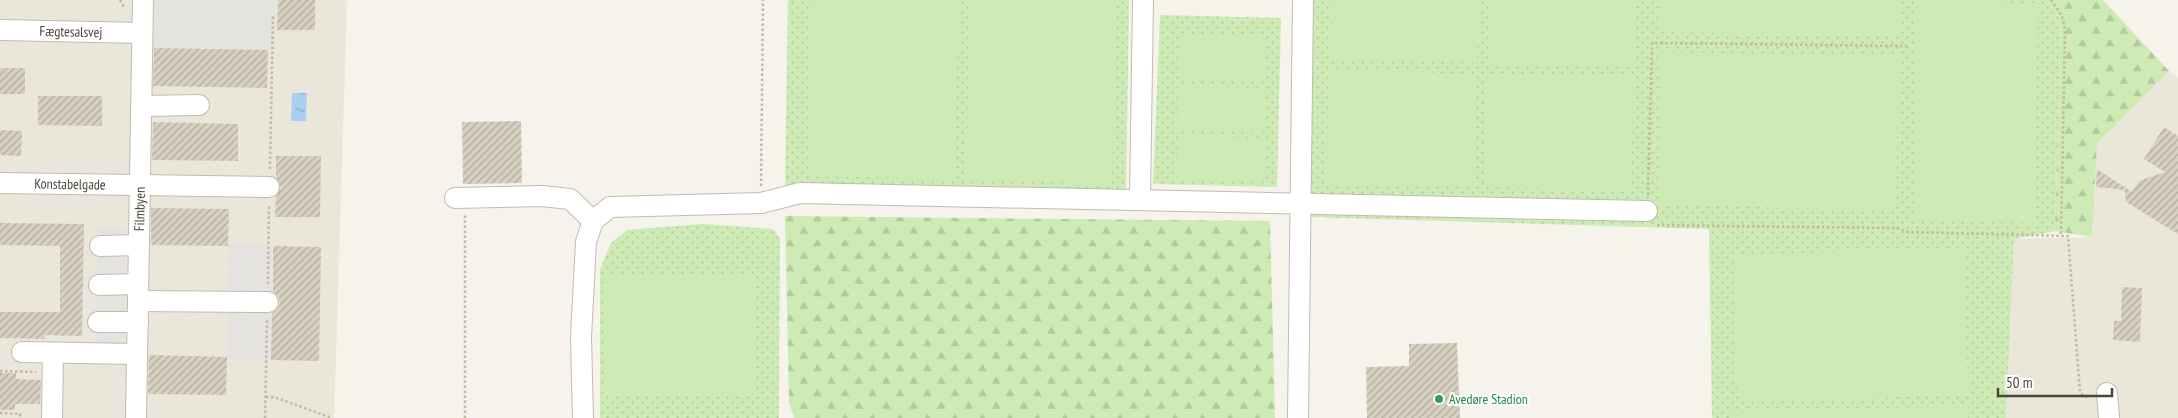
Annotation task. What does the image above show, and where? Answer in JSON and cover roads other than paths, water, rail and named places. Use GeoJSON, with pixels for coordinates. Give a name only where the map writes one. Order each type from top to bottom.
{"type":"FeatureCollection","features":[{"type":"Feature","properties":{"kind":"street","name":"Filmbyen"},"geometry":{"type":"LineString","coordinates":[[136,418],[143,0]]}},
{"type":"Feature","properties":{"kind":"street"},"geometry":{"type":"LineString","coordinates":[[1140,200],[1143,0]]}},
{"type":"Feature","properties":{"kind":"street"},"geometry":{"type":"LineString","coordinates":[[1298,418],[1303,0]]}},
{"type":"Feature","properties":{"kind":"street","name":"Fægtesalsvej"},"geometry":{"type":"LineString","coordinates":[[0,30],[142,33]]}},
{"type":"Feature","properties":{"kind":"street"},"geometry":{"type":"LineString","coordinates":[[141,106],[199,105]]}},
{"type":"Feature","properties":{"kind":"street","name":"Konstabelgade"},"geometry":{"type":"LineString","coordinates":[[0,183],[270,187]]}},
{"type":"Feature","properties":{"kind":"street"},"geometry":{"type":"LineString","coordinates":[[582,418],[581,327],[586,242],[593,221],[610,207],[761,202],[800,193],[1300,202],[1647,211]]}},
{"type":"Feature","properties":{"kind":"street"},"geometry":{"type":"LineString","coordinates":[[460,198],[542,196],[570,199],[593,221]]}},
{"type":"Feature","properties":{"kind":"street"},"geometry":{"type":"LineString","coordinates":[[100,246],[139,245]]}},
{"type":"Feature","properties":{"kind":"street"},"geometry":{"type":"LineString","coordinates":[[98,285],[138,292],[268,302]]}},
{"type":"Feature","properties":{"kind":"street"},"geometry":{"type":"LineString","coordinates":[[98,322],[138,322]]}},
{"type":"Feature","properties":{"kind":"street"},"geometry":{"type":"LineString","coordinates":[[22,352],[53,362],[137,354]]}},
{"type":"Feature","properties":{"kind":"street"},"geometry":{"type":"LineString","coordinates":[[52,418],[53,362]]}},
{"type":"Feature","properties":{"kind":"water"},"geometry":{"type":"Polygon","coordinates":[[[292,93],[307,93],[306,121],[291,121],[292,93]]]}},
{"type":"Feature","properties":{"kind":"place","name":"Avedøre Stadion"},"geometry":{"type":"Point","coordinates":[1439,399]}}]}
